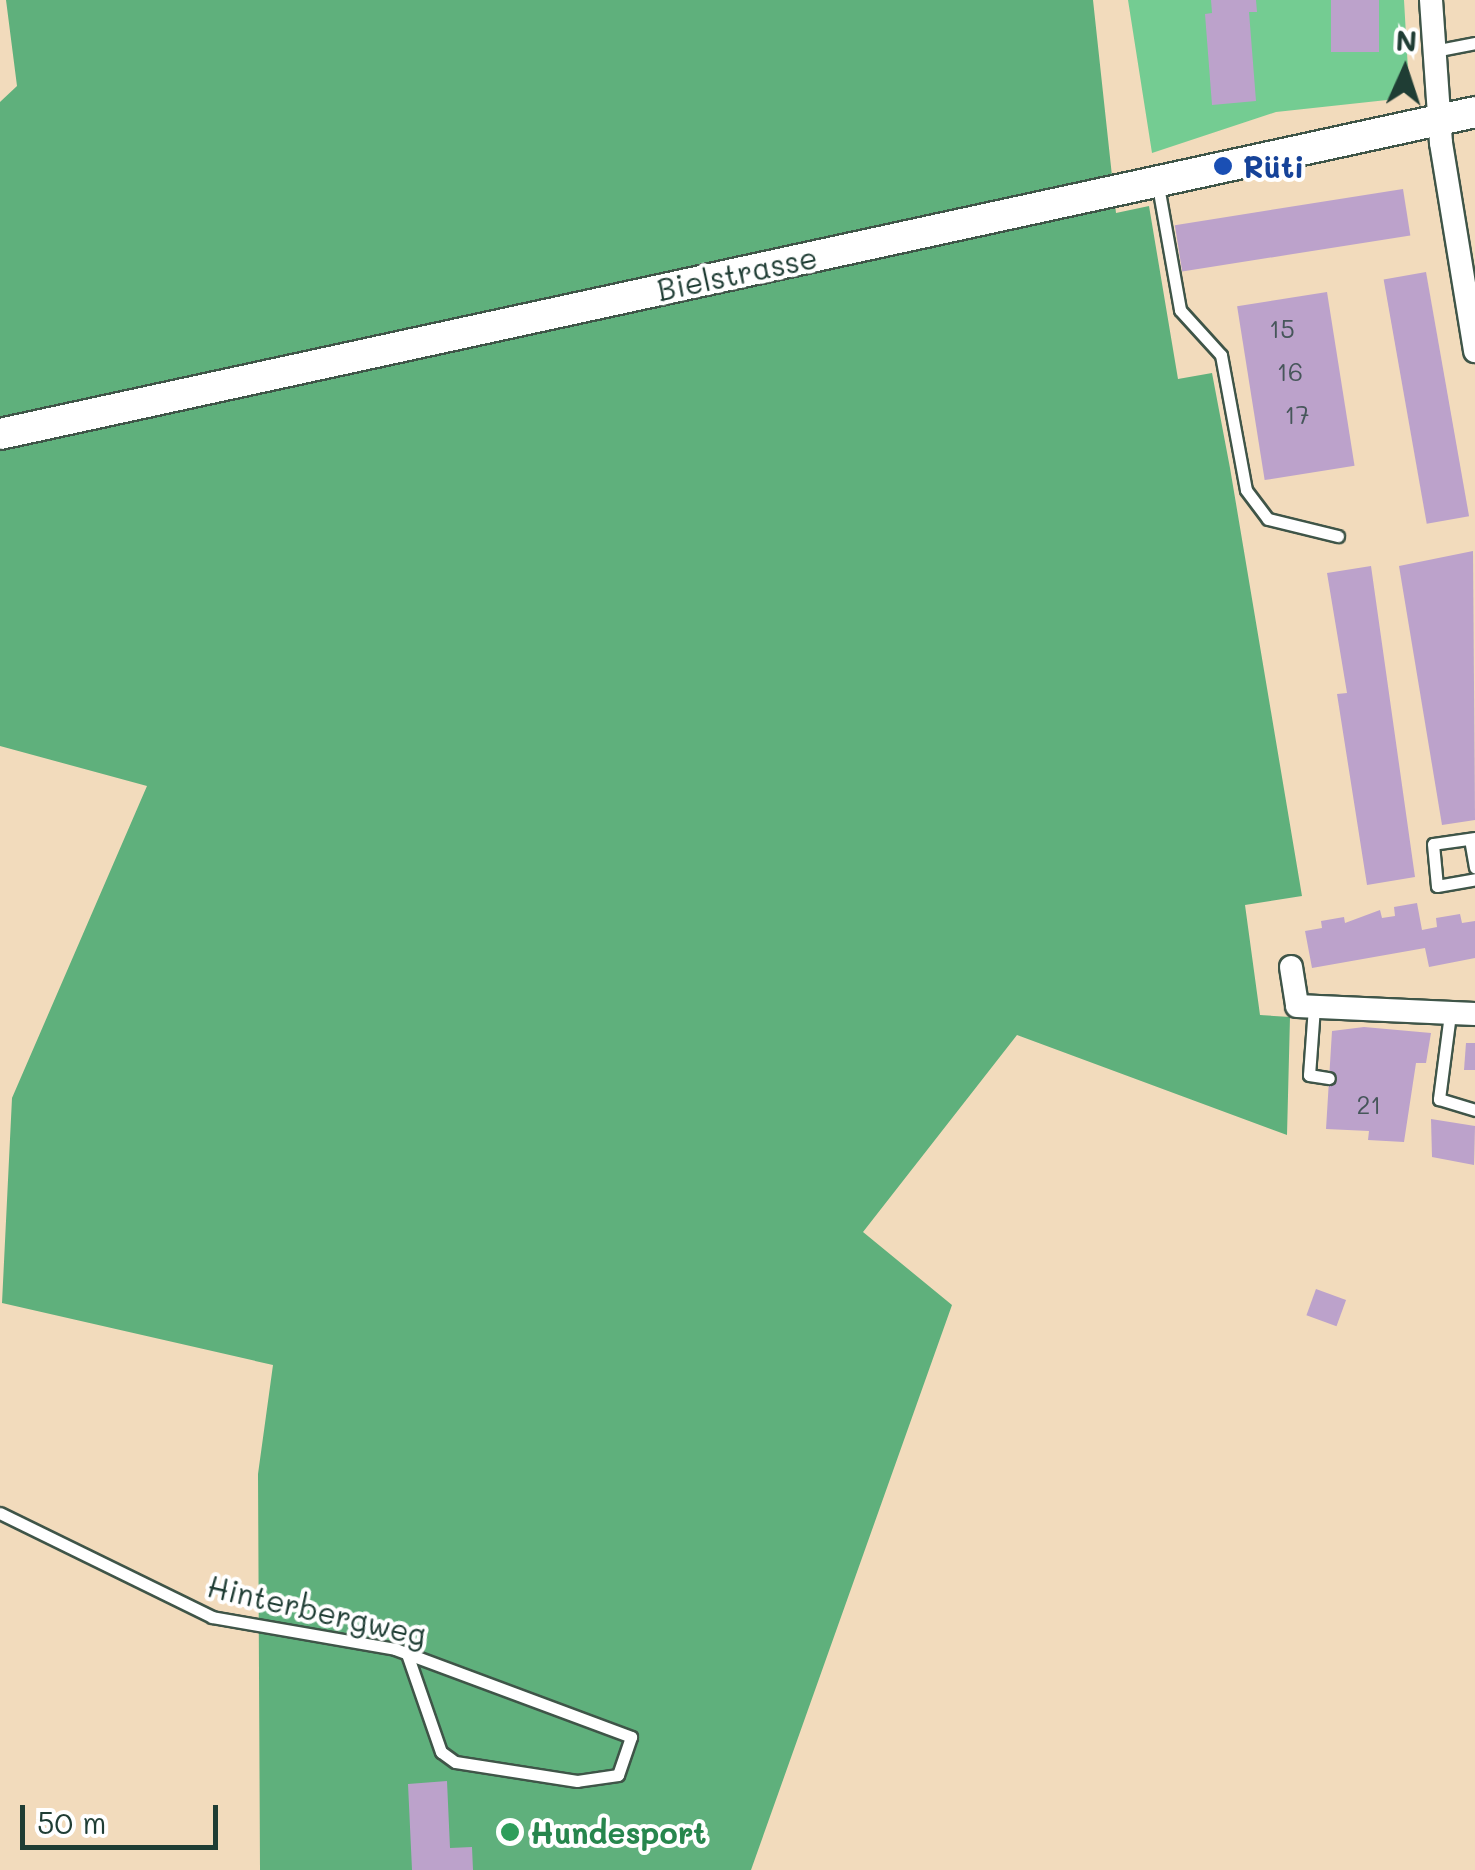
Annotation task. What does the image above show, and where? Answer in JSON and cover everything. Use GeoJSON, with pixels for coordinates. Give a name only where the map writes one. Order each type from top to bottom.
{"type":"FeatureCollection","features":[{"type":"Feature","properties":{"kind":"main road","name":"Bielstrasse"},"geometry":{"type":"LineString","coordinates":[[0,434],[1475,112]]}},
{"type":"Feature","properties":{"kind":"street"},"geometry":{"type":"LineString","coordinates":[[1431,0],[1440,120],[1475,351]]}},
{"type":"Feature","properties":{"kind":"street"},"geometry":{"type":"LineString","coordinates":[[1292,967],[1296,1006],[1475,1014]]}},
{"type":"Feature","properties":{"kind":"lane"},"geometry":{"type":"LineString","coordinates":[[1434,50],[1475,43]]}},
{"type":"Feature","properties":{"kind":"lane"},"geometry":{"type":"LineString","coordinates":[[1157,182],[1180,310],[1221,354],[1246,490],[1268,519],[1338,536]]}},
{"type":"Feature","properties":{"kind":"lane"},"geometry":{"type":"LineString","coordinates":[[1475,868],[1473,838],[1433,844],[1438,886],[1475,880]]}},
{"type":"Feature","properties":{"kind":"lane"},"geometry":{"type":"LineString","coordinates":[[1314,1007],[1309,1075],[1329,1078]]}},
{"type":"Feature","properties":{"kind":"lane"},"geometry":{"type":"LineString","coordinates":[[1450,1014],[1439,1099],[1475,1110]]}},
{"type":"Feature","properties":{"kind":"lane","name":"Hinterbergweg"},"geometry":{"type":"LineString","coordinates":[[0,1513],[212,1617],[407,1654],[631,1737],[618,1774],[577,1781],[455,1762],[441,1752],[407,1654]]}},
{"type":"Feature","properties":{"kind":"green space"},"geometry":{"type":"Polygon","coordinates":[[[6,0],[1093,0],[1116,213],[1149,206],[1178,379],[1212,373],[1230,468],[1302,896],[1245,905],[1260,1015],[1290,1017],[1287,1135],[1017,1035],[863,1232],[952,1305],[751,1870],[260,1870],[258,1474],[273,1365],[2,1303],[12,1098],[147,786],[0,746],[0,102],[17,86],[6,0]]]}},
{"type":"Feature","properties":{"kind":"green space"},"geometry":{"type":"Polygon","coordinates":[[[1128,0],[1404,0],[1408,70],[1402,87],[1387,100],[1276,112],[1152,153],[1128,0]]]}},
{"type":"Feature","properties":{"kind":"building"},"geometry":{"type":"Polygon","coordinates":[[[1211,0],[1256,0],[1257,12],[1249,12],[1256,101],[1212,105],[1205,14],[1212,13],[1211,0]]]}},
{"type":"Feature","properties":{"kind":"building"},"geometry":{"type":"Polygon","coordinates":[[[1331,0],[1379,0],[1379,52],[1331,52],[1331,0]]]}},
{"type":"Feature","properties":{"kind":"building"},"geometry":{"type":"Polygon","coordinates":[[[1403,189],[1410,235],[1182,272],[1175,225],[1403,189]]]}},
{"type":"Feature","properties":{"kind":"building"},"geometry":{"type":"Polygon","coordinates":[[[1426,272],[1469,516],[1427,524],[1384,279],[1426,272]]]}},
{"type":"Feature","properties":{"kind":"building"},"geometry":{"type":"Polygon","coordinates":[[[1327,292],[1355,466],[1265,480],[1237,306],[1327,292]]]}},
{"type":"Feature","properties":{"kind":"building"},"geometry":{"type":"Polygon","coordinates":[[[1473,551],[1475,820],[1442,825],[1399,566],[1473,551]]]}},
{"type":"Feature","properties":{"kind":"building"},"geometry":{"type":"Polygon","coordinates":[[[1371,566],[1415,877],[1367,885],[1337,694],[1347,693],[1327,573],[1371,566]]]}},
{"type":"Feature","properties":{"kind":"building"},"geometry":{"type":"Polygon","coordinates":[[[1417,903],[1422,930],[1437,927],[1436,918],[1460,914],[1462,923],[1475,921],[1475,958],[1429,967],[1425,948],[1312,968],[1305,931],[1322,928],[1321,921],[1344,917],[1345,923],[1380,910],[1382,918],[1395,916],[1394,907],[1417,903]]]}},
{"type":"Feature","properties":{"kind":"building"},"geometry":{"type":"Polygon","coordinates":[[[1364,1027],[1431,1033],[1426,1063],[1416,1063],[1404,1142],[1368,1140],[1369,1131],[1326,1129],[1332,1031],[1364,1027]]]}},
{"type":"Feature","properties":{"kind":"building"},"geometry":{"type":"Polygon","coordinates":[[[1466,1043],[1475,1043],[1475,1070],[1464,1070],[1466,1043]]]}},
{"type":"Feature","properties":{"kind":"building"},"geometry":{"type":"Polygon","coordinates":[[[1431,1119],[1475,1126],[1474,1165],[1432,1157],[1431,1119]]]}},
{"type":"Feature","properties":{"kind":"building"},"geometry":{"type":"Polygon","coordinates":[[[1316,1289],[1346,1300],[1336,1326],[1306,1315],[1316,1289]]]}},
{"type":"Feature","properties":{"kind":"building"},"geometry":{"type":"Polygon","coordinates":[[[447,1781],[450,1848],[472,1847],[473,1870],[412,1870],[408,1784],[447,1781]]]}},
{"type":"Feature","properties":{"kind":"place","name":"Rüti"},"geometry":{"type":"Point","coordinates":[1223,166]}},
{"type":"Feature","properties":{"kind":"place","name":"Hundesport"},"geometry":{"type":"Point","coordinates":[510,1832]}}]}
